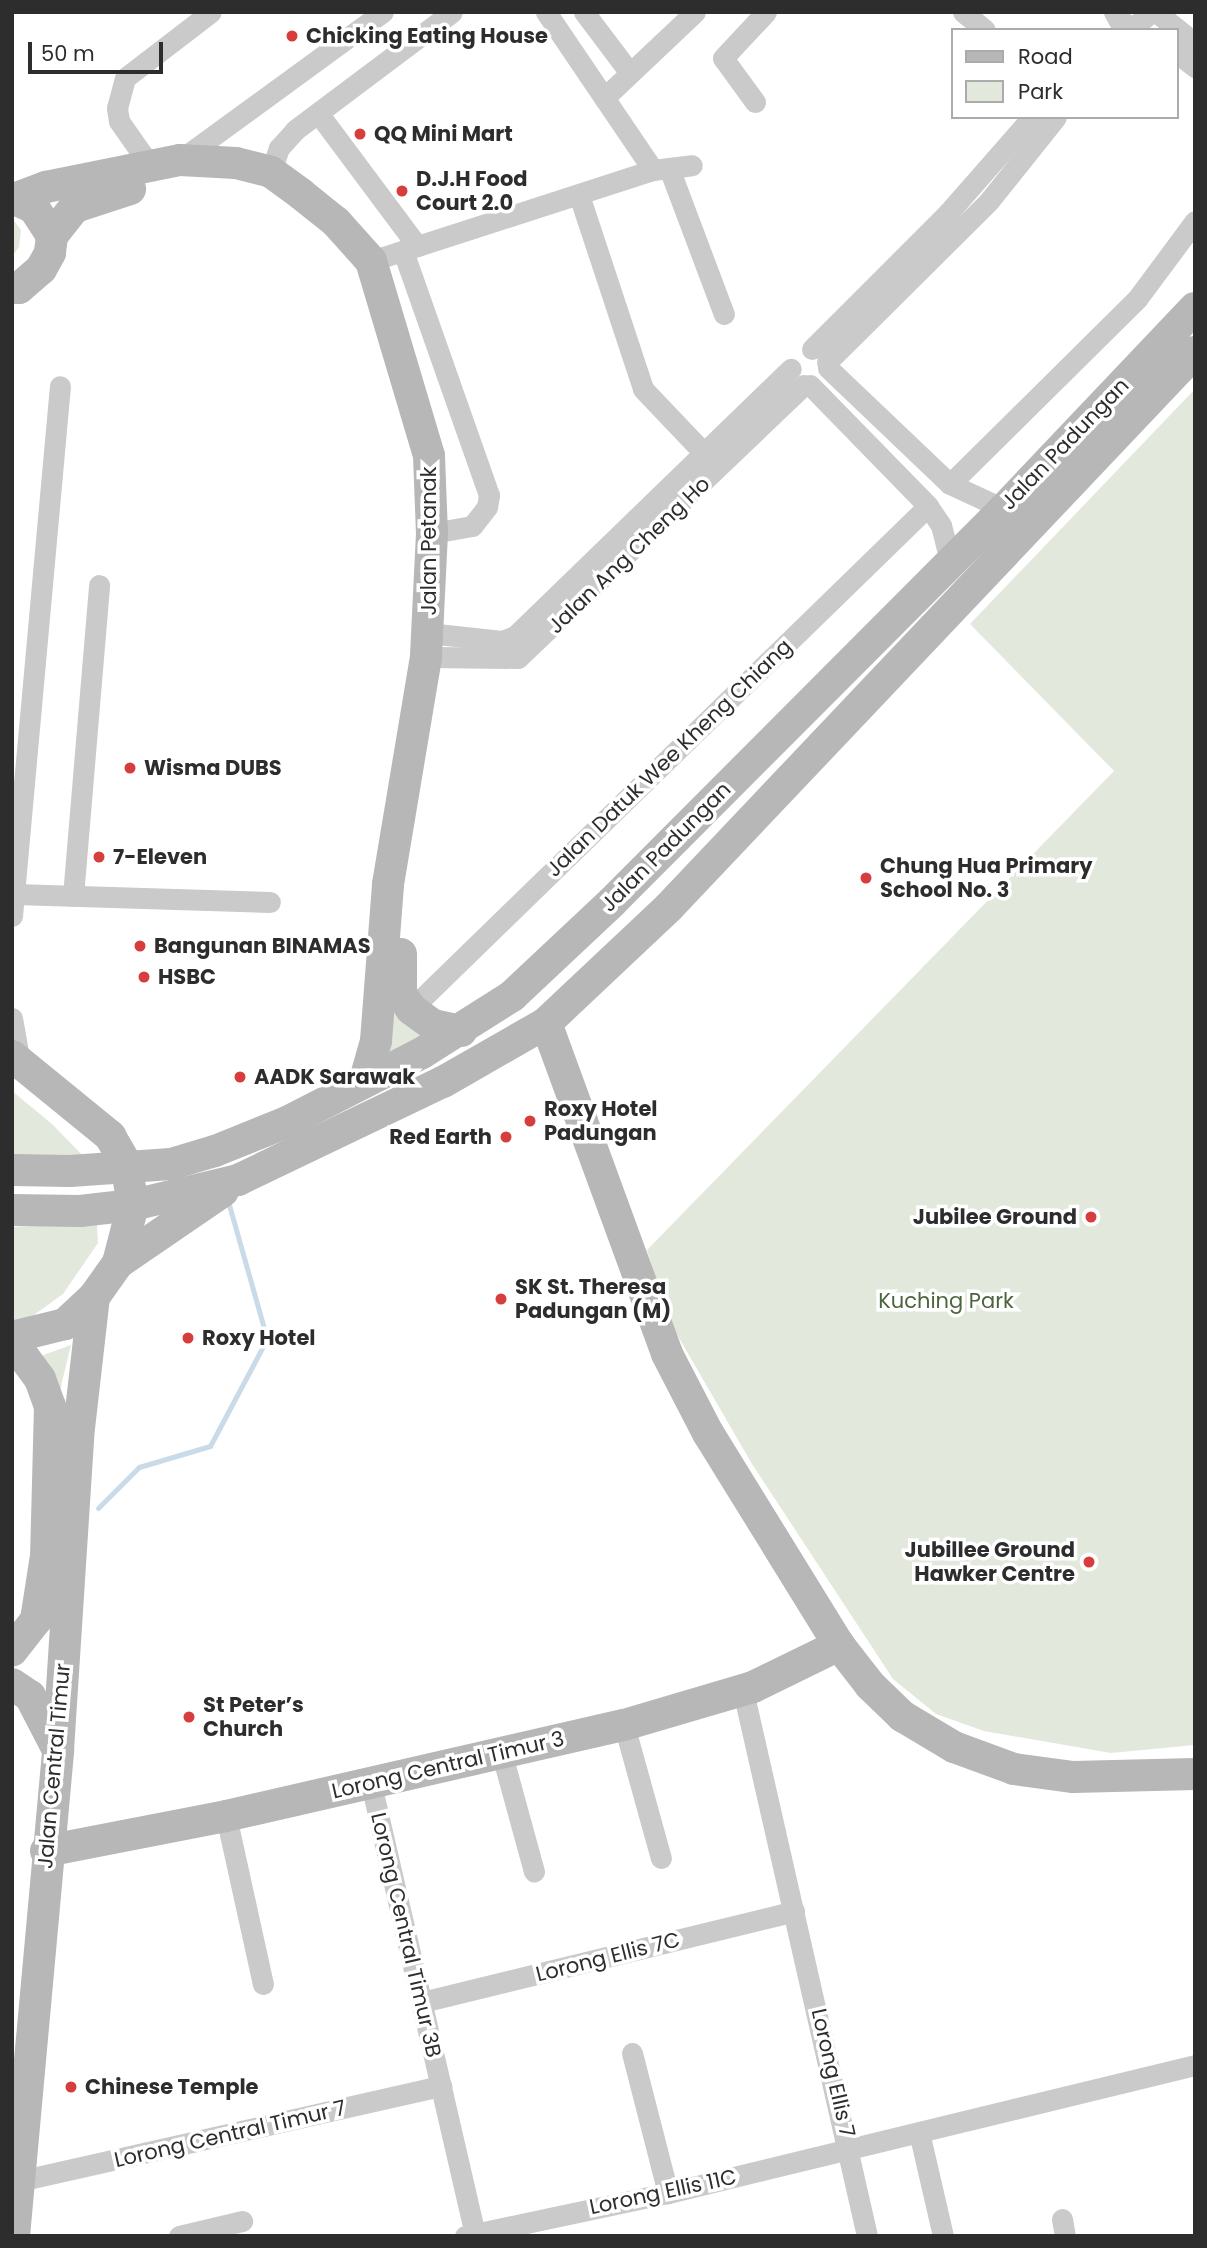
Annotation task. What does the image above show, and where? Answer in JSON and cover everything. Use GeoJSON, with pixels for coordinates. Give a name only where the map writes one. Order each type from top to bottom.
{"type":"FeatureCollection","features":[{"type":"Feature","properties":{"kind":"main road","name":"Jalan Petanak"},"geometry":{"type":"LineString","coordinates":[[13,199],[46,187],[180,160],[236,163],[271,172],[336,222],[371,261],[429,456],[446,532],[380,951],[376,1041],[365,1080]]}},
{"type":"Feature","properties":{"kind":"main road"},"geometry":{"type":"LineString","coordinates":[[51,236],[75,207],[97,197],[186,180],[236,163]]}},
{"type":"Feature","properties":{"kind":"main road"},"geometry":{"type":"LineString","coordinates":[[12,288],[19,288],[41,269],[50,253],[51,236],[34,208],[13,199]]}},
{"type":"Feature","properties":{"kind":"main road","name":"Jalan Padungan"},"geometry":{"type":"LineString","coordinates":[[12,1170],[70,1171],[127,1164],[171,1164],[215,1151],[287,1122],[461,1031],[512,996],[612,902],[1004,509],[1195,308]]}},
{"type":"Feature","properties":{"kind":"main road","name":"Jalan Padungan"},"geometry":{"type":"LineString","coordinates":[[12,1210],[80,1211],[133,1205],[238,1180],[443,1082],[546,1023],[669,907],[1195,352]]}},
{"type":"Feature","properties":{"kind":"main road","name":"Jalan Petanak"},"geometry":{"type":"LineString","coordinates":[[401,831],[398,977],[401,994],[411,1009]]}},
{"type":"Feature","properties":{"kind":"main road"},"geometry":{"type":"LineString","coordinates":[[411,1009],[433,1025],[461,1031]]}},
{"type":"Feature","properties":{"kind":"main road"},"geometry":{"type":"LineString","coordinates":[[546,1023],[667,1354],[708,1433],[839,1645],[902,1716],[954,1746],[1014,1769],[1073,1777],[1195,1774]]}},
{"type":"Feature","properties":{"kind":"main road"},"geometry":{"type":"LineString","coordinates":[[16,1057],[110,1136],[127,1164],[133,1205],[118,1263]]}},
{"type":"Feature","properties":{"kind":"main road"},"geometry":{"type":"LineString","coordinates":[[12,1651],[36,1620],[46,1556],[50,1406],[36,1371],[12,1339],[65,1324],[94,1297],[118,1263],[238,1180]]}},
{"type":"Feature","properties":{"kind":"main road","name":"Jalan Central Timur"},"geometry":{"type":"LineString","coordinates":[[14,2236],[46,1852],[58,1750],[78,1437],[94,1297]]}},
{"type":"Feature","properties":{"kind":"main road","name":"Lorong Central Timur 3"},"geometry":{"type":"LineString","coordinates":[[46,1852],[226,1816],[624,1724],[743,1691],[839,1645]]}},
{"type":"Feature","properties":{"kind":"main road"},"geometry":{"type":"LineString","coordinates":[[12,1684],[30,1696],[58,1750]]}},
{"type":"Feature","properties":{"kind":"street"},"geometry":{"type":"LineString","coordinates":[[144,168],[142,154],[120,121],[117,108],[125,78],[211,12]]}},
{"type":"Feature","properties":{"kind":"street"},"geometry":{"type":"LineString","coordinates":[[180,160],[383,12]]}},
{"type":"Feature","properties":{"kind":"street"},"geometry":{"type":"LineString","coordinates":[[271,172],[279,148],[318,113],[452,12]]}},
{"type":"Feature","properties":{"kind":"street"},"geometry":{"type":"LineString","coordinates":[[546,12],[604,98],[661,169],[724,314]]}},
{"type":"Feature","properties":{"kind":"street"},"geometry":{"type":"LineString","coordinates":[[584,12],[630,74]]}},
{"type":"Feature","properties":{"kind":"street"},"geometry":{"type":"LineString","coordinates":[[604,98],[695,12]]}},
{"type":"Feature","properties":{"kind":"street"},"geometry":{"type":"LineString","coordinates":[[755,102],[723,58],[766,12]]}},
{"type":"Feature","properties":{"kind":"street"},"geometry":{"type":"LineString","coordinates":[[963,12],[983,28]]}},
{"type":"Feature","properties":{"kind":"street"},"geometry":{"type":"LineString","coordinates":[[1132,21],[1152,28]]}},
{"type":"Feature","properties":{"kind":"street"},"geometry":{"type":"LineString","coordinates":[[1179,54],[1195,67]]}},
{"type":"Feature","properties":{"kind":"street"},"geometry":{"type":"LineString","coordinates":[[318,113],[410,249],[489,495],[481,517],[446,532]]}},
{"type":"Feature","properties":{"kind":"street"},"geometry":{"type":"LineString","coordinates":[[802,380],[820,382],[822,359],[1030,119]]}},
{"type":"Feature","properties":{"kind":"street"},"geometry":{"type":"LineString","coordinates":[[822,359],[989,201],[1054,119]]}},
{"type":"Feature","properties":{"kind":"street"},"geometry":{"type":"LineString","coordinates":[[371,261],[661,169],[692,164]]}},
{"type":"Feature","properties":{"kind":"street"},"geometry":{"type":"LineString","coordinates":[[579,195],[643,388],[705,454]]}},
{"type":"Feature","properties":{"kind":"street"},"geometry":{"type":"LineString","coordinates":[[950,484],[1137,299],[1195,222]]}},
{"type":"Feature","properties":{"kind":"street"},"geometry":{"type":"LineString","coordinates":[[950,561],[941,524],[928,506],[802,380],[795,356],[822,359],[950,484],[1004,509]]}},
{"type":"Feature","properties":{"kind":"street","name":"Jalan Ang Cheng Ho"},"geometry":{"type":"LineString","coordinates":[[427,645],[502,641],[515,636],[705,454],[802,380]]}},
{"type":"Feature","properties":{"kind":"street","name":"Jalan Ang Cheng Ho"},"geometry":{"type":"LineString","coordinates":[[427,645],[518,658],[802,380]]}},
{"type":"Feature","properties":{"kind":"street"},"geometry":{"type":"LineString","coordinates":[[12,916],[60,386]]}},
{"type":"Feature","properties":{"kind":"street","name":"Jalan Datuk Wee Kheng Chiang"},"geometry":{"type":"LineString","coordinates":[[411,1009],[928,506]]}},
{"type":"Feature","properties":{"kind":"street"},"geometry":{"type":"LineString","coordinates":[[73,896],[99,585]]}},
{"type":"Feature","properties":{"kind":"street"},"geometry":{"type":"LineString","coordinates":[[15,894],[271,902]]}},
{"type":"Feature","properties":{"kind":"street"},"geometry":{"type":"LineString","coordinates":[[12,1018],[16,1057]]}},
{"type":"Feature","properties":{"kind":"street","name":"Lorong Ellis 7"},"geometry":{"type":"LineString","coordinates":[[743,1691],[850,2146],[867,2236]]}},
{"type":"Feature","properties":{"kind":"street"},"geometry":{"type":"LineString","coordinates":[[624,1724],[661,1858]]}},
{"type":"Feature","properties":{"kind":"street"},"geometry":{"type":"LineString","coordinates":[[501,1751],[534,1872]]}},
{"type":"Feature","properties":{"kind":"street","name":"Lorong Central Timur 3B"},"geometry":{"type":"LineString","coordinates":[[370,1784],[441,2086],[471,2235]]}},
{"type":"Feature","properties":{"kind":"street"},"geometry":{"type":"LineString","coordinates":[[226,1816],[263,1984]]}},
{"type":"Feature","properties":{"kind":"street","name":"Lorong Ellis 7C"},"geometry":{"type":"LineString","coordinates":[[422,2002],[794,1911]]}},
{"type":"Feature","properties":{"kind":"street"},"geometry":{"type":"LineString","coordinates":[[632,2053],[668,2193]]}},
{"type":"Feature","properties":{"kind":"street","name":"Lorong Ellis 11C"},"geometry":{"type":"LineString","coordinates":[[471,2235],[668,2193],[850,2146],[919,2132],[1195,2065]]}},
{"type":"Feature","properties":{"kind":"street","name":"Lorong Central Timur 7"},"geometry":{"type":"LineString","coordinates":[[19,2181],[441,2086]]}},
{"type":"Feature","properties":{"kind":"street"},"geometry":{"type":"LineString","coordinates":[[919,2132],[943,2236]]}},
{"type":"Feature","properties":{"kind":"street"},"geometry":{"type":"LineString","coordinates":[[179,2236],[242,2221]]}},
{"type":"Feature","properties":{"kind":"green space"},"geometry":{"type":"Polygon","coordinates":[[[12,218],[21,230],[19,247],[12,257],[12,218]]]}},
{"type":"Feature","properties":{"kind":"green space","name":"Kuching Park"},"geometry":{"type":"Polygon","coordinates":[[[1195,389],[1195,1745],[1111,1753],[984,1731],[936,1714],[893,1679],[752,1464],[668,1319],[647,1250],[1114,771],[970,624],[1195,389]]]}},
{"type":"Feature","properties":{"kind":"green space"},"geometry":{"type":"Polygon","coordinates":[[[382,995],[424,1037],[379,1062],[382,995]]]}},
{"type":"Feature","properties":{"kind":"green space"},"geometry":{"type":"Polygon","coordinates":[[[12,1091],[52,1124],[91,1164],[12,1167],[12,1091]]]}},
{"type":"Feature","properties":{"kind":"green space"},"geometry":{"type":"Polygon","coordinates":[[[97,1224],[98,1243],[63,1294],[31,1317],[12,1321],[12,1227],[97,1224]]]}},
{"type":"Feature","properties":{"kind":"green space"},"geometry":{"type":"Polygon","coordinates":[[[71,1345],[62,1382],[58,1409],[35,1358],[71,1345]]]}},
{"type":"Feature","properties":{"kind":"waterway"},"geometry":{"type":"LineString","coordinates":[[98,1508],[139,1467],[210,1446],[267,1339],[229,1205]]}},
{"type":"Feature","properties":{"kind":"place","name":"Chicking Eating House"},"geometry":{"type":"Point","coordinates":[292,36]}},
{"type":"Feature","properties":{"kind":"place","name":"QQ Mini Mart"},"geometry":{"type":"Point","coordinates":[360,134]}},
{"type":"Feature","properties":{"kind":"place","name":"D.J.H Food Court 2.0"},"geometry":{"type":"Point","coordinates":[402,191]}},
{"type":"Feature","properties":{"kind":"place","name":"Wisma DUBS"},"geometry":{"type":"Point","coordinates":[130,768]}},
{"type":"Feature","properties":{"kind":"place","name":"7-Eleven"},"geometry":{"type":"Point","coordinates":[99,857]}},
{"type":"Feature","properties":{"kind":"place","name":"Chung Hua Primary School No. 3"},"geometry":{"type":"Point","coordinates":[866,878]}},
{"type":"Feature","properties":{"kind":"place","name":"Bangunan BINAMAS"},"geometry":{"type":"Point","coordinates":[140,946]}},
{"type":"Feature","properties":{"kind":"place","name":"HSBC"},"geometry":{"type":"Point","coordinates":[144,977]}},
{"type":"Feature","properties":{"kind":"place","name":"AADK Sarawak"},"geometry":{"type":"Point","coordinates":[240,1077]}},
{"type":"Feature","properties":{"kind":"place","name":"Roxy Hotel Padungan"},"geometry":{"type":"Point","coordinates":[530,1121]}},
{"type":"Feature","properties":{"kind":"place","name":"Red Earth"},"geometry":{"type":"Point","coordinates":[506,1137]}},
{"type":"Feature","properties":{"kind":"place","name":"Jubilee Ground"},"geometry":{"type":"Point","coordinates":[1091,1217]}},
{"type":"Feature","properties":{"kind":"place","name":"SK St. Theresa Padungan (M)"},"geometry":{"type":"Point","coordinates":[501,1299]}},
{"type":"Feature","properties":{"kind":"place","name":"Roxy Hotel"},"geometry":{"type":"Point","coordinates":[188,1338]}},
{"type":"Feature","properties":{"kind":"place","name":"Jubillee Ground Hawker Centre"},"geometry":{"type":"Point","coordinates":[1089,1562]}},
{"type":"Feature","properties":{"kind":"place","name":"St Peter’s Church"},"geometry":{"type":"Point","coordinates":[189,1717]}},
{"type":"Feature","properties":{"kind":"place","name":"Chinese Temple"},"geometry":{"type":"Point","coordinates":[71,2087]}}]}
